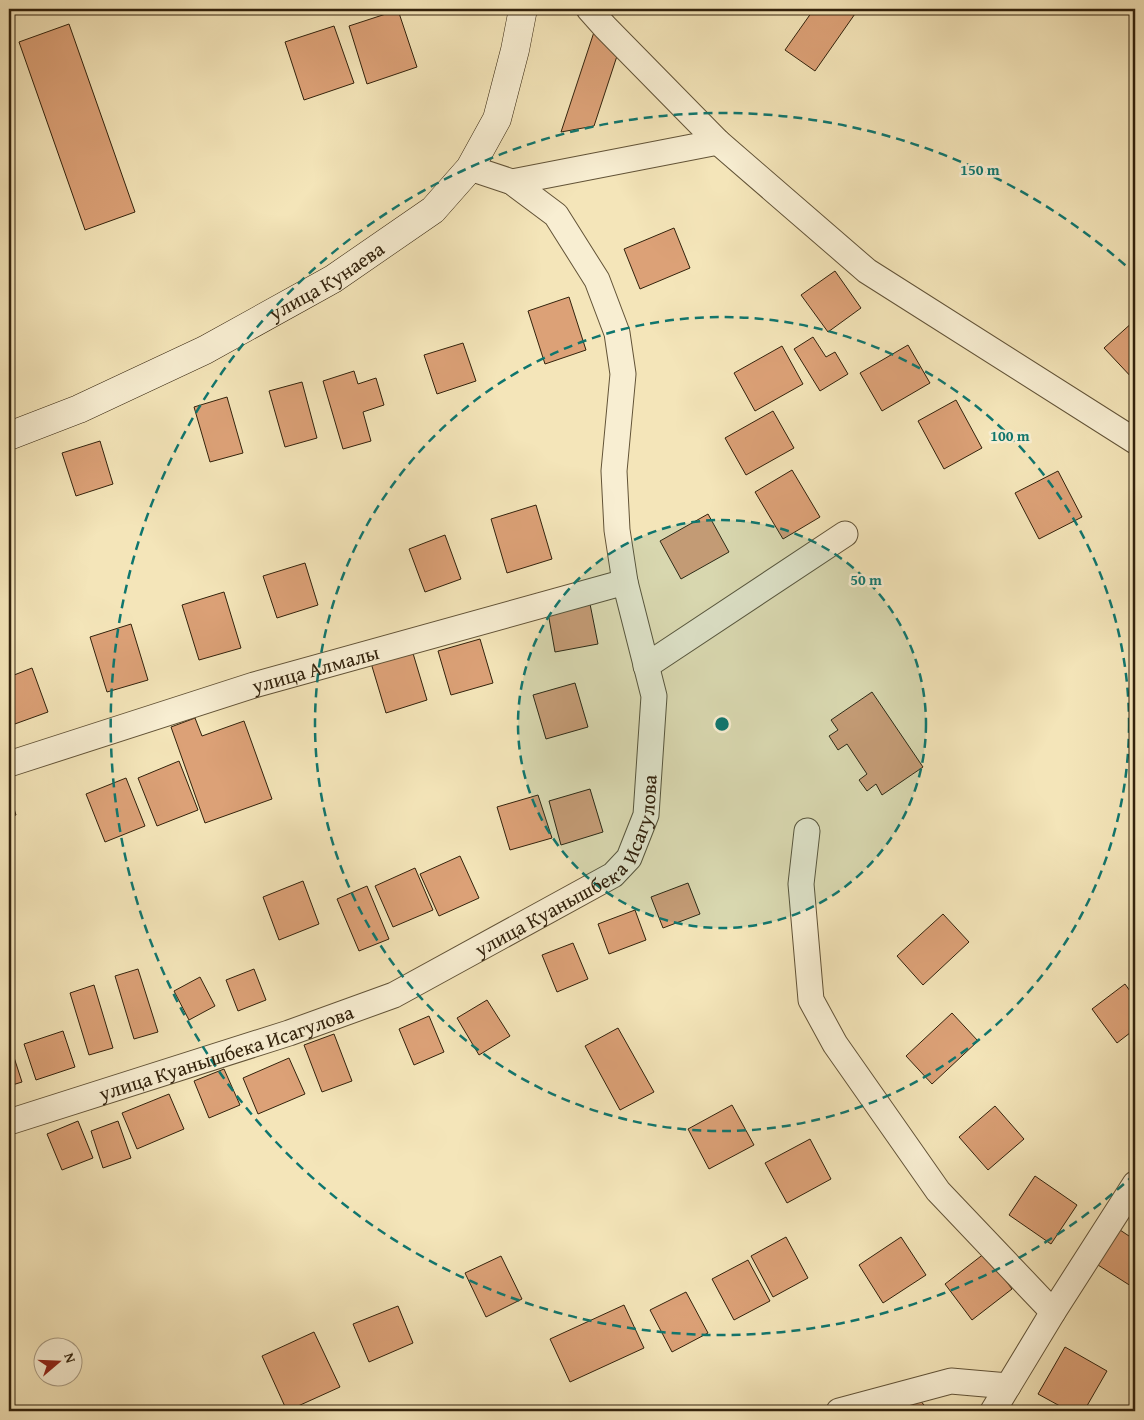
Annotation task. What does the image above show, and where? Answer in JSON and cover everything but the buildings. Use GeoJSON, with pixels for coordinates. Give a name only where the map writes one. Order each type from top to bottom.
{"type":"FeatureCollection","features":[{"type":"Feature","properties":{"kind":"main road","name":"улица Кунаева"},"geometry":{"type":"LineString","coordinates":[[9,436],[79,409],[205,350],[333,279],[433,210],[470,168],[496,118],[515,50],[523,9]]}},
{"type":"Feature","properties":{"kind":"street"},"geometry":{"type":"LineString","coordinates":[[589,9],[718,142],[867,271],[1135,441]]}},
{"type":"Feature","properties":{"kind":"street"},"geometry":{"type":"LineString","coordinates":[[512,182],[718,142]]}},
{"type":"Feature","properties":{"kind":"street","name":"улица Куанышбека Исагулова"},"geometry":{"type":"LineString","coordinates":[[9,1122],[290,1033],[394,995],[612,875],[629,858],[646,815],[654,696],[625,582],[617,530],[614,471],[623,374],[617,333],[597,280],[556,215],[512,182],[470,168]]}},
{"type":"Feature","properties":{"kind":"street"},"geometry":{"type":"LineString","coordinates":[[646,666],[845,534]]}},
{"type":"Feature","properties":{"kind":"street","name":"улица Алмалы"},"geometry":{"type":"LineString","coordinates":[[9,764],[254,685],[625,582]]}},
{"type":"Feature","properties":{"kind":"street"},"geometry":{"type":"LineString","coordinates":[[807,831],[801,884],[811,1000],[835,1044],[938,1191],[1053,1312]]}},
{"type":"Feature","properties":{"kind":"street"},"geometry":{"type":"LineString","coordinates":[[993,1411],[1053,1312],[1135,1184]]}},
{"type":"Feature","properties":{"kind":"street"},"geometry":{"type":"LineString","coordinates":[[839,1411],[951,1381],[1008,1386]]}}]}
